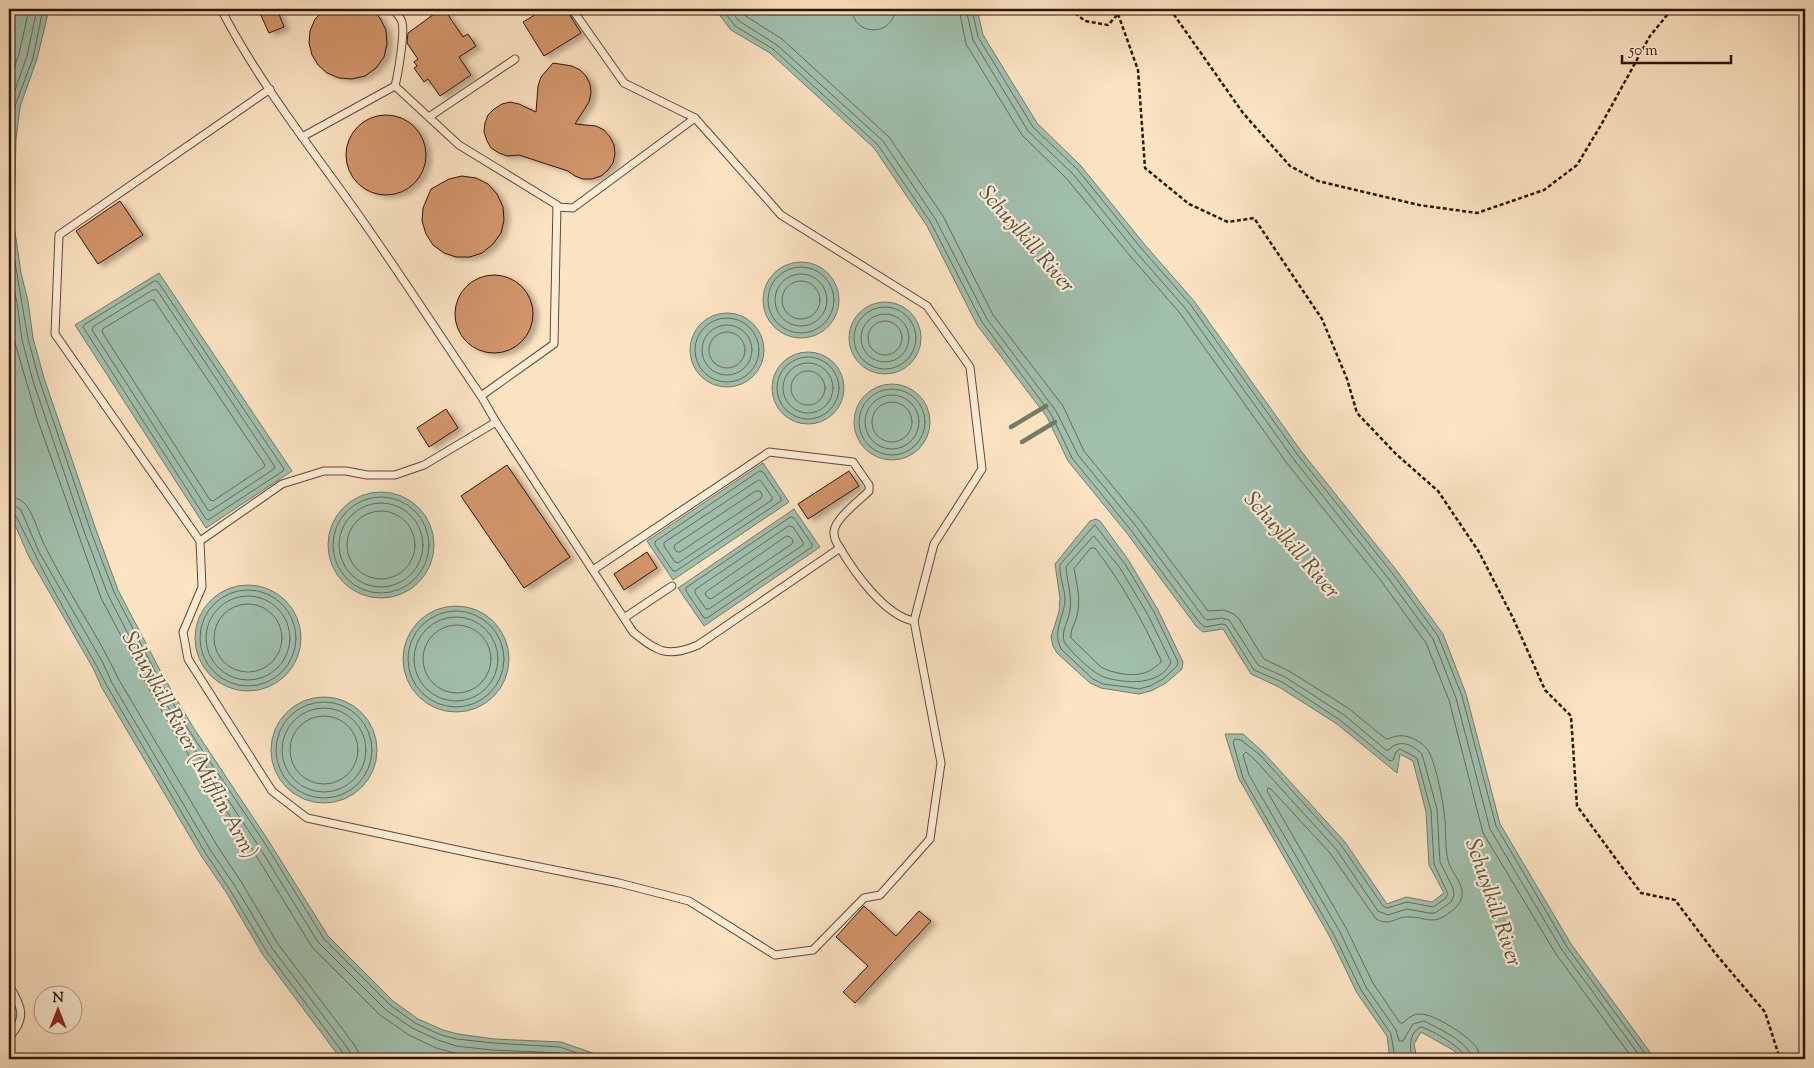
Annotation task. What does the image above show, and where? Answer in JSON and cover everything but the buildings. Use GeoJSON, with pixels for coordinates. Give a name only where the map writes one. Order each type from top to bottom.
{"type":"FeatureCollection","features":[{"type":"Feature","properties":{"kind":"lane"},"geometry":{"type":"LineString","coordinates":[[221,9],[237,39],[302,137],[360,218],[481,396],[633,632],[648,645],[664,652],[682,652],[698,645],[840,548]]}},
{"type":"Feature","properties":{"kind":"lane"},"geometry":{"type":"LineString","coordinates":[[302,137],[395,86],[402,45],[402,22],[395,12],[405,9]]}},
{"type":"Feature","properties":{"kind":"lane"},"geometry":{"type":"LineString","coordinates":[[270,89],[58,235],[55,334],[200,541],[202,587],[183,632],[188,659],[272,791],[307,818],[619,883],[689,901],[775,956],[813,950],[864,898],[880,895],[930,839],[941,763],[914,621],[934,544],[982,469],[970,367],[927,306],[781,215],[695,118],[624,83],[572,9]]}},
{"type":"Feature","properties":{"kind":"lane"},"geometry":{"type":"LineString","coordinates":[[428,117],[515,59]]}},
{"type":"Feature","properties":{"kind":"lane"},"geometry":{"type":"LineString","coordinates":[[395,86],[459,146],[557,207],[573,208],[695,118]]}},
{"type":"Feature","properties":{"kind":"lane"},"geometry":{"type":"LineString","coordinates":[[481,396],[554,344],[557,207]]}},
{"type":"Feature","properties":{"kind":"lane"},"geometry":{"type":"LineString","coordinates":[[200,541],[282,484],[324,470],[346,471],[367,475],[395,475],[424,465],[496,422]]}},
{"type":"Feature","properties":{"kind":"lane"},"geometry":{"type":"LineString","coordinates":[[593,570],[769,452],[853,462],[869,484],[869,491],[836,523],[834,537],[858,577],[876,597],[904,619],[914,621]]}},
{"type":"Feature","properties":{"kind":"lane"},"geometry":{"type":"LineString","coordinates":[[624,618],[672,586]]}},
{"type":"Feature","properties":{"kind":"lane"},"geometry":{"type":"LineString","coordinates":[[9,985],[20,1004],[21,1014],[15,1030],[9,1037]]}},
{"type":"Feature","properties":{"kind":"path"},"geometry":{"type":"LineString","coordinates":[[1070,9],[1085,21],[1108,25],[1118,14]]}},
{"type":"Feature","properties":{"kind":"path"},"geometry":{"type":"LineString","coordinates":[[1118,9],[1118,14],[1138,70],[1145,168],[1189,204],[1197,208],[1228,222],[1254,218],[1322,319],[1347,379],[1358,413],[1396,454],[1438,490],[1479,552],[1513,618],[1545,690],[1571,716],[1577,806],[1641,893],[1675,900],[1714,952],[1765,1012],[1780,1059]]}},
{"type":"Feature","properties":{"kind":"path"},"geometry":{"type":"LineString","coordinates":[[1170,9],[1243,113],[1290,166],[1318,181],[1419,205],[1477,213],[1544,190],[1577,164],[1601,125],[1650,36],[1672,9]]}},
{"type":"Feature","properties":{"kind":"water","name":"Schuylkill River (Mifflin Arm)"},"geometry":{"type":"Polygon","coordinates":[[[9,9],[49,9],[37,59],[20,107],[16,139],[14,225],[33,338],[44,378],[118,590],[163,676],[193,727],[268,840],[328,936],[393,1001],[418,1019],[443,1030],[494,1039],[561,1042],[610,1059],[341,1059],[263,955],[226,892],[202,857],[102,688],[93,668],[29,557],[9,511],[9,9]]]}},
{"type":"Feature","properties":{"kind":"water","name":"Schuylkill River"},"geometry":{"type":"Polygon","coordinates":[[[715,9],[867,9],[874,12],[879,9],[977,9],[983,35],[1037,123],[1081,166],[1145,245],[1194,301],[1301,451],[1397,571],[1443,634],[1466,694],[1500,824],[1571,944],[1655,1059],[1463,1059],[1453,1050],[1421,1032],[1414,1044],[1417,1059],[1390,1059],[1387,1036],[1357,993],[1330,937],[1239,779],[1225,734],[1243,734],[1263,752],[1345,842],[1387,904],[1406,897],[1432,902],[1444,893],[1429,865],[1426,812],[1413,761],[1400,754],[1397,773],[1337,724],[1279,687],[1251,674],[1223,629],[1203,632],[1196,626],[1126,532],[1068,461],[1047,417],[977,325],[927,226],[874,148],[770,53],[731,30],[715,9]]]}},
{"type":"Feature","properties":{"kind":"water"},"geometry":{"type":"Polygon","coordinates":[[[801,262],[815,265],[828,273],[836,286],[839,300],[836,314],[828,327],[815,335],[801,338],[787,335],[774,327],[766,314],[763,300],[766,286],[774,273],[787,265],[801,262]]]}},
{"type":"Feature","properties":{"kind":"water"},"geometry":{"type":"Polygon","coordinates":[[[159,273],[292,471],[206,528],[75,325],[159,273]]]}},
{"type":"Feature","properties":{"kind":"water"},"geometry":{"type":"Polygon","coordinates":[[[885,302],[905,308],[915,318],[921,338],[915,358],[905,368],[885,374],[865,368],[855,358],[849,338],[855,318],[865,308],[885,302]]]}},
{"type":"Feature","properties":{"kind":"water"},"geometry":{"type":"Polygon","coordinates":[[[727,313],[741,316],[753,324],[761,336],[764,350],[761,364],[753,376],[741,384],[727,387],[713,384],[701,376],[693,364],[690,350],[693,336],[701,324],[713,316],[727,313]]]}},
{"type":"Feature","properties":{"kind":"water"},"geometry":{"type":"Polygon","coordinates":[[[808,352],[822,355],[834,362],[841,374],[844,388],[841,402],[834,414],[822,421],[808,424],[794,421],[782,414],[775,402],[772,388],[775,374],[782,362],[794,355],[808,352]]]}},
{"type":"Feature","properties":{"kind":"water"},"geometry":{"type":"Polygon","coordinates":[[[885,384],[899,384],[913,390],[924,401],[930,415],[927,437],[919,449],[899,460],[885,460],[871,454],[860,443],[854,429],[854,415],[860,401],[871,390],[885,384]]]}},
{"type":"Feature","properties":{"kind":"water"},"geometry":{"type":"Polygon","coordinates":[[[763,463],[789,502],[673,580],[647,541],[763,463]]]}},
{"type":"Feature","properties":{"kind":"water"},"geometry":{"type":"Polygon","coordinates":[[[381,492],[401,496],[419,507],[430,525],[434,545],[430,565],[419,583],[401,594],[381,598],[361,594],[343,583],[332,565],[328,545],[332,525],[343,507],[361,496],[381,492]]]}},
{"type":"Feature","properties":{"kind":"water"},"geometry":{"type":"Polygon","coordinates":[[[794,509],[820,547],[704,626],[678,588],[794,509]]]}},
{"type":"Feature","properties":{"kind":"water"},"geometry":{"type":"Polygon","coordinates":[[[1096,519],[1100,521],[1129,561],[1158,610],[1183,662],[1182,669],[1166,683],[1151,691],[1139,694],[1101,688],[1090,683],[1057,653],[1053,646],[1051,637],[1059,612],[1060,598],[1055,564],[1090,521],[1096,519]]]}},
{"type":"Feature","properties":{"kind":"water"},"geometry":{"type":"Polygon","coordinates":[[[248,585],[268,589],[286,600],[297,618],[301,638],[297,658],[286,676],[268,687],[248,691],[228,687],[210,676],[199,658],[195,638],[199,618],[210,600],[228,589],[248,585]]]}},
{"type":"Feature","properties":{"kind":"water"},"geometry":{"type":"Polygon","coordinates":[[[456,606],[476,610],[494,621],[505,639],[509,659],[505,679],[494,697],[476,708],[456,712],[436,708],[418,697],[407,679],[403,659],[407,639],[418,621],[436,610],[456,606]]]}},
{"type":"Feature","properties":{"kind":"water"},"geometry":{"type":"Polygon","coordinates":[[[324,697],[344,701],[362,712],[373,730],[377,750],[373,770],[362,788],[344,799],[324,803],[304,799],[286,788],[275,770],[271,750],[275,730],[286,712],[304,701],[324,697]]]}},
{"type":"Feature","properties":{"kind":"waterway"},"geometry":{"type":"LineString","coordinates":[[1011,427],[1046,406]]}},
{"type":"Feature","properties":{"kind":"waterway"},"geometry":{"type":"LineString","coordinates":[[1022,442],[1055,422]]}}]}
